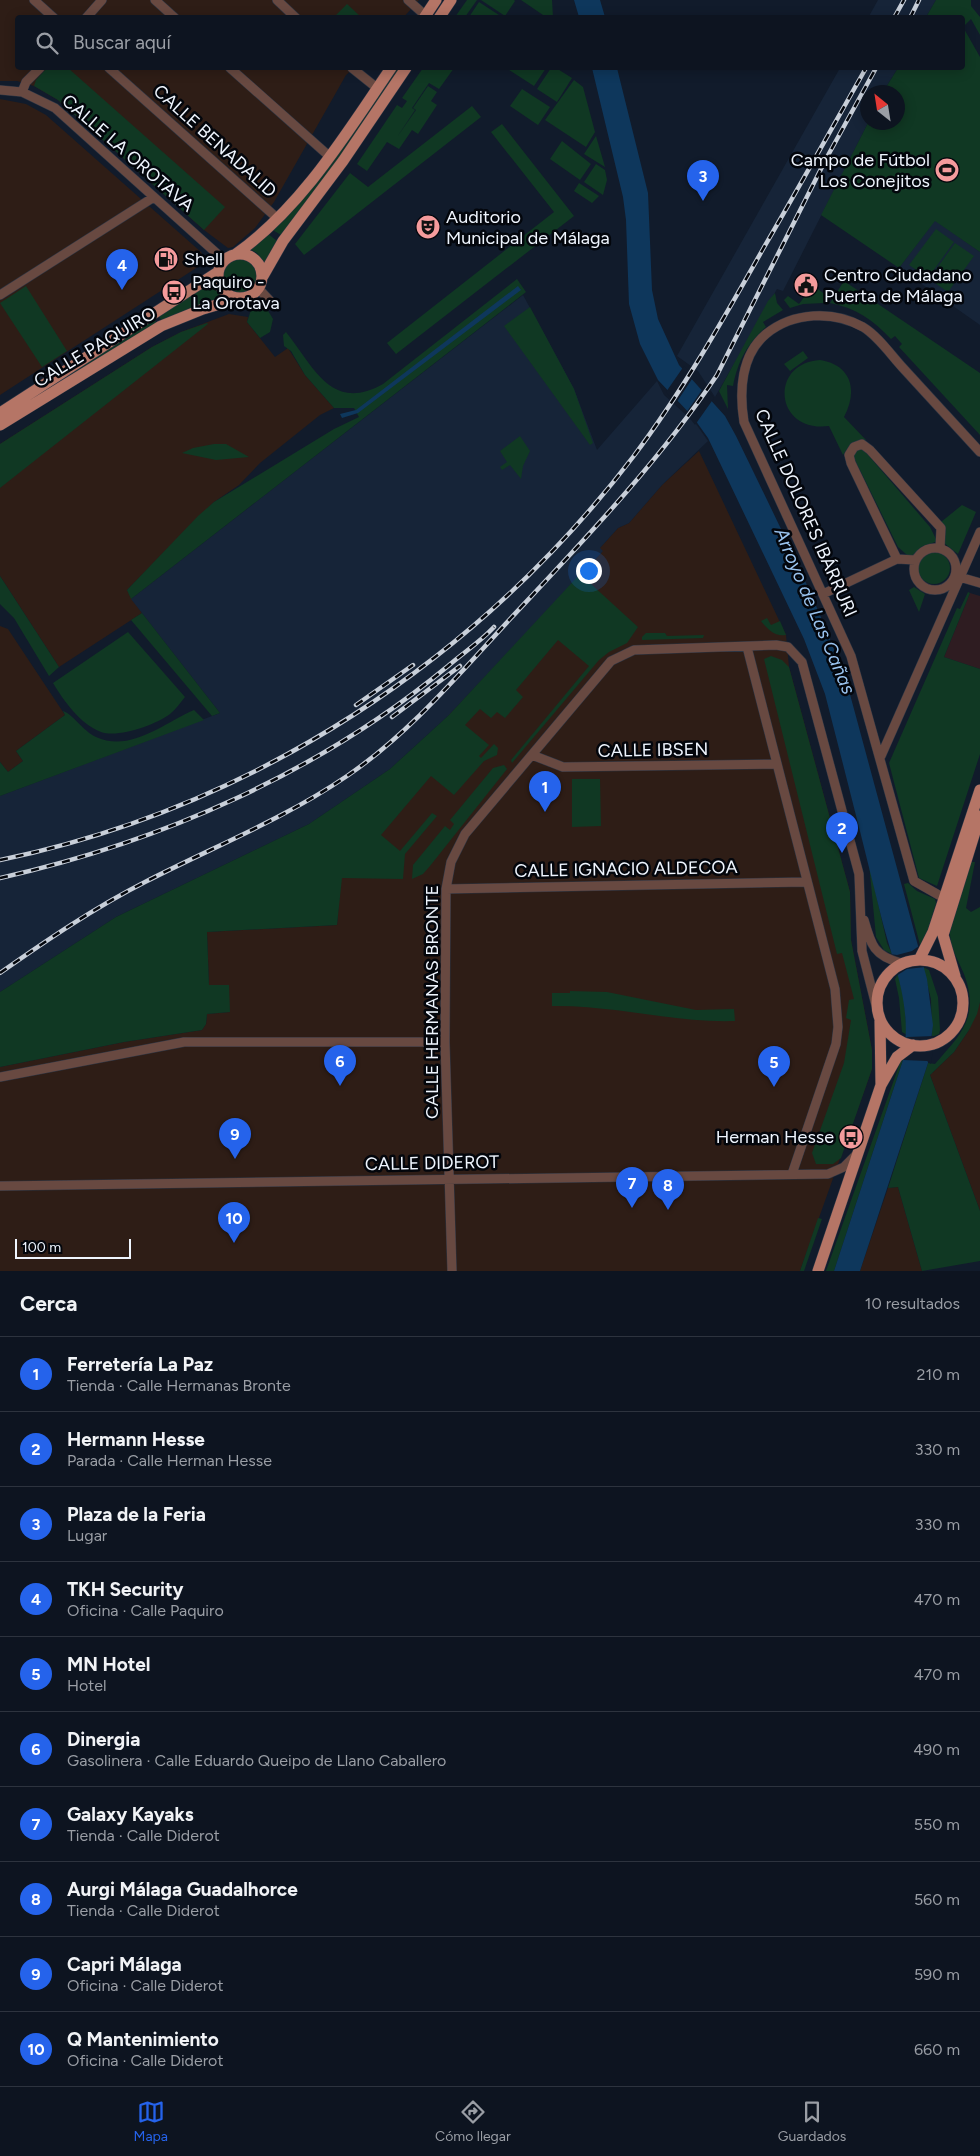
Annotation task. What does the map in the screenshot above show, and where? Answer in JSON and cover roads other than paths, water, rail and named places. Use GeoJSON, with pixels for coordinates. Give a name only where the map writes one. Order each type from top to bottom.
{"type":"FeatureCollection","features":[{"type":"Feature","properties":{"kind":"main road"},"geometry":{"type":"LineString","coordinates":[[426,15],[436,0]]}},
{"type":"Feature","properties":{"kind":"main road"},"geometry":{"type":"LineString","coordinates":[[442,15],[451,0]]}},
{"type":"Feature","properties":{"kind":"main road"},"geometry":{"type":"LineString","coordinates":[[390,70],[329,156],[277,218],[236,254],[224,260],[218,272],[221,287],[226,293],[240,298],[249,296],[258,288],[283,241],[343,162],[405,70]]}},
{"type":"Feature","properties":{"kind":"main road"},"geometry":{"type":"LineString","coordinates":[[236,254],[246,254],[254,258],[260,266],[263,276]]}},
{"type":"Feature","properties":{"kind":"main road","name":"CALLE PAQUIRO"},"geometry":{"type":"LineString","coordinates":[[0,413],[218,272]]}},
{"type":"Feature","properties":{"kind":"main road","name":"CALLE PAQUIRO"},"geometry":{"type":"LineString","coordinates":[[0,425],[161,326],[203,309],[240,298]]}},
{"type":"Feature","properties":{"kind":"main road"},"geometry":{"type":"LineString","coordinates":[[922,958],[933,932],[980,792]]}},
{"type":"Feature","properties":{"kind":"main road"},"geometry":{"type":"LineString","coordinates":[[818,1271],[881,1085],[897,1057],[908,1047],[940,1042],[952,1032],[959,1020],[963,999],[943,935],[980,816]]}},
{"type":"Feature","properties":{"kind":"main road"},"geometry":{"type":"LineString","coordinates":[[881,1085],[878,990],[884,978],[896,964],[922,958],[940,964],[956,980]]}},
{"type":"Feature","properties":{"kind":"main road"},"geometry":{"type":"LineString","coordinates":[[879,1016],[892,1036],[908,1047]]}},
{"type":"Feature","properties":{"kind":"street"},"geometry":{"type":"LineString","coordinates":[[34,0],[51,15]]}},
{"type":"Feature","properties":{"kind":"street"},"geometry":{"type":"LineString","coordinates":[[89,15],[102,0]]}},
{"type":"Feature","properties":{"kind":"street"},"geometry":{"type":"LineString","coordinates":[[155,0],[172,15]]}},
{"type":"Feature","properties":{"kind":"street"},"geometry":{"type":"LineString","coordinates":[[276,0],[293,15]]}},
{"type":"Feature","properties":{"kind":"street"},"geometry":{"type":"LineString","coordinates":[[408,0],[423,15]]}},
{"type":"Feature","properties":{"kind":"street"},"geometry":{"type":"LineString","coordinates":[[22,92],[26,82],[38,70]]}},
{"type":"Feature","properties":{"kind":"street","name":"CALLE BENADALID"},"geometry":{"type":"LineString","coordinates":[[111,70],[277,218]]}},
{"type":"Feature","properties":{"kind":"street"},"geometry":{"type":"LineString","coordinates":[[232,70],[329,156]]}},
{"type":"Feature","properties":{"kind":"street"},"geometry":{"type":"LineString","coordinates":[[354,70],[377,88]]}},
{"type":"Feature","properties":{"kind":"street","name":"CALLE LA OROTAVA"},"geometry":{"type":"LineString","coordinates":[[0,90],[22,92],[55,108],[224,260]]}},
{"type":"Feature","properties":{"kind":"street"},"geometry":{"type":"LineString","coordinates":[[0,295],[154,197]]}},
{"type":"Feature","properties":{"kind":"street"},"geometry":{"type":"LineString","coordinates":[[258,288],[273,304]]}},
{"type":"Feature","properties":{"kind":"street","name":"CALLE DOLORES IBÁRRURI"},"geometry":{"type":"LineString","coordinates":[[944,898],[914,881],[881,756],[851,656],[744,422],[741,404],[744,372],[753,349],[778,324],[802,317],[835,318],[864,328],[882,345],[980,452]]}},
{"type":"Feature","properties":{"kind":"street"},"geometry":{"type":"LineString","coordinates":[[896,559],[851,463],[849,455],[854,447],[862,444],[870,450],[941,528],[940,548]]}},
{"type":"Feature","properties":{"kind":"street"},"geometry":{"type":"LineString","coordinates":[[881,756],[958,576],[980,532]]}},
{"type":"Feature","properties":{"kind":"street"},"geometry":{"type":"LineString","coordinates":[[940,548],[952,556],[958,576],[947,586],[929,589],[921,585],[915,577],[915,560],[923,551],[940,548]]}},
{"type":"Feature","properties":{"kind":"street"},"geometry":{"type":"LineString","coordinates":[[823,594],[896,559],[915,560]]}},
{"type":"Feature","properties":{"kind":"street"},"geometry":{"type":"LineString","coordinates":[[958,576],[980,583]]}},
{"type":"Feature","properties":{"kind":"street","name":"CALLE HERMANAS BRONTE"},"geometry":{"type":"LineString","coordinates":[[452,1271],[451,1179],[445,1042],[446,889],[451,862],[465,834],[611,661],[634,650],[788,646],[802,662],[859,874],[862,914]]}},
{"type":"Feature","properties":{"kind":"street"},"geometry":{"type":"LineString","coordinates":[[747,647],[835,989],[838,1028],[831,1062],[792,1174]]}},
{"type":"Feature","properties":{"kind":"street","name":"CALLE IBSEN"},"geometry":{"type":"LineString","coordinates":[[532,755],[563,767],[776,764]]}},
{"type":"Feature","properties":{"kind":"street","name":"CALLE IGNACIO ALDECOA"},"geometry":{"type":"LineString","coordinates":[[446,889],[807,882]]}},
{"type":"Feature","properties":{"kind":"street"},"geometry":{"type":"LineString","coordinates":[[862,914],[875,951],[896,964]]}},
{"type":"Feature","properties":{"kind":"street"},"geometry":{"type":"LineString","coordinates":[[862,914],[862,951],[879,1016]]}},
{"type":"Feature","properties":{"kind":"street"},"geometry":{"type":"LineString","coordinates":[[0,1077],[184,1042],[445,1042]]}},
{"type":"Feature","properties":{"kind":"street","name":"CALLE DIDEROT"},"geometry":{"type":"LineString","coordinates":[[0,1186],[828,1174],[844,1167],[857,1154]]}},
{"type":"Feature","properties":{"kind":"water"},"geometry":{"type":"Polygon","coordinates":[[[574,0],[600,0],[604,15],[578,15],[574,0]]]}},
{"type":"Feature","properties":{"kind":"water","name":"Arroyo de Las Cañas"},"geometry":{"type":"Polygon","coordinates":[[[592,70],[617,70],[648,193],[652,290],[658,319],[679,365],[725,416],[736,436],[796,560],[848,687],[927,979],[933,1025],[928,1063],[860,1271],[834,1271],[903,1060],[906,1021],[901,986],[881,916],[825,694],[804,639],[708,438],[693,417],[658,380],[640,344],[629,304],[626,220],[623,197],[592,70]]]}},
{"type":"Feature","properties":{"kind":"water"},"geometry":{"type":"Polygon","coordinates":[[[518,286],[521,290],[358,413],[342,418],[340,414],[356,410],[518,286]]]}},
{"type":"Feature","properties":{"kind":"railway"},"geometry":{"type":"LineString","coordinates":[[896,15],[904,0]]}},
{"type":"Feature","properties":{"kind":"railway"},"geometry":{"type":"LineString","coordinates":[[912,15],[919,0]]}},
{"type":"Feature","properties":{"kind":"railway"},"geometry":{"type":"LineString","coordinates":[[0,860],[93,836],[183,804],[270,763],[352,716],[431,660],[504,599],[571,531],[633,457],[651,432],[733,302],[865,70]]}},
{"type":"Feature","properties":{"kind":"railway"},"geometry":{"type":"LineString","coordinates":[[0,973],[71,925],[126,892],[298,806],[347,776],[392,741],[433,702],[619,501],[694,408],[717,375],[826,159],[875,70]]}},
{"type":"Feature","properties":{"kind":"railway"},"geometry":{"type":"LineString","coordinates":[[0,878],[120,845],[179,823],[236,798],[292,770],[347,739],[399,704],[483,638],[494,627]]}},
{"type":"Feature","properties":{"kind":"railway"},"geometry":{"type":"LineString","coordinates":[[356,705],[413,665]]}},
{"type":"Feature","properties":{"kind":"railway"},"geometry":{"type":"LineString","coordinates":[[392,717],[460,666]]}},
{"type":"Feature","properties":{"kind":"place","name":"Campo de Fútbol Los Conejitos"},"geometry":{"type":"Point","coordinates":[947,170]}},
{"type":"Feature","properties":{"kind":"place","name":"Plaza de la Feria"},"geometry":{"type":"Point","coordinates":[703,201]}},
{"type":"Feature","properties":{"kind":"place","name":"Auditorio Municipal de Málaga"},"geometry":{"type":"Point","coordinates":[428,227]}},
{"type":"Feature","properties":{"kind":"place","name":"Shell"},"geometry":{"type":"Point","coordinates":[166,259]}},
{"type":"Feature","properties":{"kind":"place","name":"Centro Ciudadano Puerta de Málaga"},"geometry":{"type":"Point","coordinates":[806,285]}},
{"type":"Feature","properties":{"kind":"place","name":"TKH Security"},"geometry":{"type":"Point","coordinates":[122,290]}},
{"type":"Feature","properties":{"kind":"place","name":"Paquiro - La Orotava"},"geometry":{"type":"Point","coordinates":[174,292]}},
{"type":"Feature","properties":{"kind":"place","name":"Ferretería La Paz"},"geometry":{"type":"Point","coordinates":[545,812]}},
{"type":"Feature","properties":{"kind":"place","name":"Hermann Hesse"},"geometry":{"type":"Point","coordinates":[842,853]}},
{"type":"Feature","properties":{"kind":"place","name":"Dinergia"},"geometry":{"type":"Point","coordinates":[340,1086]}},
{"type":"Feature","properties":{"kind":"place","name":"MN Hotel"},"geometry":{"type":"Point","coordinates":[774,1087]}},
{"type":"Feature","properties":{"kind":"place","name":"Herman Hesse"},"geometry":{"type":"Point","coordinates":[851,1137]}},
{"type":"Feature","properties":{"kind":"place","name":"Capri Málaga"},"geometry":{"type":"Point","coordinates":[235,1159]}},
{"type":"Feature","properties":{"kind":"place","name":"Galaxy Kayaks"},"geometry":{"type":"Point","coordinates":[632,1208]}},
{"type":"Feature","properties":{"kind":"place","name":"Aurgi Málaga Guadalhorce"},"geometry":{"type":"Point","coordinates":[668,1210]}},
{"type":"Feature","properties":{"kind":"place","name":"Q Mantenimiento"},"geometry":{"type":"Point","coordinates":[234,1243]}}]}
